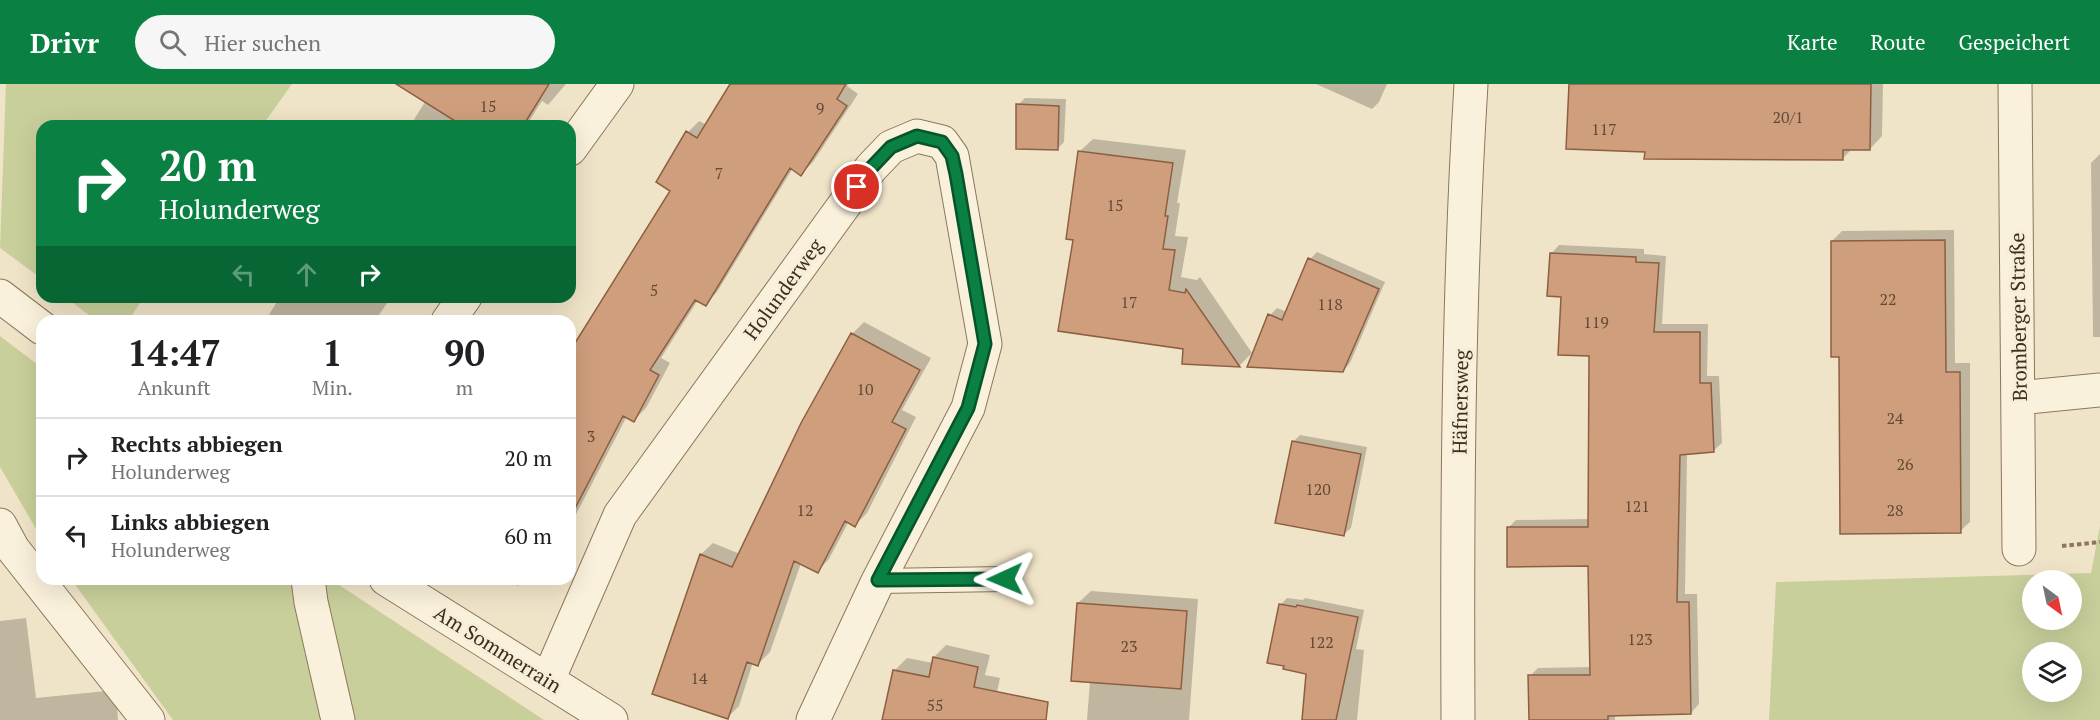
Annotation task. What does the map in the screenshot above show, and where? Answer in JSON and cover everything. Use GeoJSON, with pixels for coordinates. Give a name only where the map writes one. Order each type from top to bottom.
{"type":"FeatureCollection","features":[{"type":"Feature","properties":{"kind":"street"},"geometry":{"type":"LineString","coordinates":[[576,141],[616,84]]}},
{"type":"Feature","properties":{"kind":"street","name":"Häfnersweg"},"geometry":{"type":"LineString","coordinates":[[1458,720],[1457,556],[1462,308],[1471,84]]}},
{"type":"Feature","properties":{"kind":"street","name":"Bromberger Straße"},"geometry":{"type":"LineString","coordinates":[[2015,84],[2019,549]]}},
{"type":"Feature","properties":{"kind":"street","name":"Holunderweg"},"geometry":{"type":"LineString","coordinates":[[548,680],[620,515],[871,168],[891,147],[917,136],[942,142],[952,156],[985,344],[968,408],[878,580],[813,720]]}},
{"type":"Feature","properties":{"kind":"street"},"geometry":{"type":"LineString","coordinates":[[0,296],[36,323]]}},
{"type":"Feature","properties":{"kind":"street"},"geometry":{"type":"LineString","coordinates":[[2018,398],[2100,390]]}},
{"type":"Feature","properties":{"kind":"street"},"geometry":{"type":"LineString","coordinates":[[4,541],[36,581]]}},
{"type":"Feature","properties":{"kind":"street"},"geometry":{"type":"LineString","coordinates":[[39,585],[148,720]]}},
{"type":"Feature","properties":{"kind":"street"},"geometry":{"type":"LineString","coordinates":[[309,585],[338,720]]}},
{"type":"Feature","properties":{"kind":"street","name":"Am Sommerrain"},"geometry":{"type":"LineString","coordinates":[[396,585],[610,720]]}},
{"type":"Feature","properties":{"kind":"lane"},"geometry":{"type":"LineString","coordinates":[[878,580],[1005,579]]}},
{"type":"Feature","properties":{"kind":"green space"},"geometry":{"type":"Polygon","coordinates":[[[6,84],[292,84],[266,120],[36,120],[36,275],[0,248],[6,84]]]}},
{"type":"Feature","properties":{"kind":"green space"},"geometry":{"type":"Polygon","coordinates":[[[73,303],[140,303],[132,315],[89,315],[73,303]]]}},
{"type":"Feature","properties":{"kind":"green space"},"geometry":{"type":"Polygon","coordinates":[[[0,336],[36,363],[36,529],[0,467],[0,336]]]}},
{"type":"Feature","properties":{"kind":"green space"},"geometry":{"type":"Polygon","coordinates":[[[2100,526],[2100,720],[1769,720],[1776,582],[2022,575],[2022,630],[2082,630],[2082,573],[2091,573],[2100,526]]]}},
{"type":"Feature","properties":{"kind":"green space"},"geometry":{"type":"Polygon","coordinates":[[[75,585],[339,585],[544,720],[173,720],[75,585]]]}},
{"type":"Feature","properties":{"kind":"building"},"geometry":{"type":"Polygon","coordinates":[[[396,84],[549,84],[527,120],[453,120],[396,84]]]}},
{"type":"Feature","properties":{"kind":"building"},"geometry":{"type":"Polygon","coordinates":[[[730,84],[846,84],[837,99],[847,106],[801,176],[790,168],[706,306],[695,300],[650,370],[659,375],[634,422],[623,416],[576,506],[576,341],[670,191],[656,182],[686,131],[697,138],[730,84]]]}},
{"type":"Feature","properties":{"kind":"building"},"geometry":{"type":"Polygon","coordinates":[[[1569,84],[1871,84],[1870,150],[1843,150],[1843,160],[1644,159],[1645,152],[1566,149],[1569,84]]]}},
{"type":"Feature","properties":{"kind":"building"},"geometry":{"type":"Polygon","coordinates":[[[1016,104],[1059,106],[1058,150],[1016,149],[1016,104]]]}},
{"type":"Feature","properties":{"kind":"building"},"geometry":{"type":"Polygon","coordinates":[[[1078,151],[1173,163],[1165,216],[1168,216],[1163,249],[1175,250],[1169,290],[1185,293],[1186,289],[1240,367],[1182,364],[1183,349],[1058,331],[1073,240],[1066,239],[1078,151]]]}},
{"type":"Feature","properties":{"kind":"building"},"geometry":{"type":"Polygon","coordinates":[[[1945,240],[1946,372],[1960,372],[1961,533],[1840,534],[1839,357],[1831,357],[1831,241],[1945,240]]]}},
{"type":"Feature","properties":{"kind":"building"},"geometry":{"type":"Polygon","coordinates":[[[1550,253],[1636,257],[1636,262],[1659,263],[1654,332],[1700,332],[1700,383],[1711,383],[1714,452],[1680,455],[1677,602],[1689,602],[1691,714],[1608,716],[1608,720],[1529,720],[1528,675],[1590,675],[1588,566],[1507,567],[1507,527],[1588,527],[1589,356],[1558,355],[1561,297],[1547,296],[1550,253]]]}},
{"type":"Feature","properties":{"kind":"building"},"geometry":{"type":"Polygon","coordinates":[[[1308,258],[1379,289],[1343,372],[1247,367],[1268,314],[1282,320],[1308,258]]]}},
{"type":"Feature","properties":{"kind":"building"},"geometry":{"type":"Polygon","coordinates":[[[851,333],[920,370],[892,422],[906,429],[855,527],[845,521],[818,573],[794,561],[758,666],[747,662],[728,719],[652,694],[700,554],[732,567],[801,423],[851,333]]]}},
{"type":"Feature","properties":{"kind":"building"},"geometry":{"type":"Polygon","coordinates":[[[1292,441],[1361,454],[1344,536],[1275,523],[1292,441]]]}},
{"type":"Feature","properties":{"kind":"building"},"geometry":{"type":"Polygon","coordinates":[[[1077,603],[1187,611],[1181,689],[1071,681],[1077,603]]]}},
{"type":"Feature","properties":{"kind":"building"},"geometry":{"type":"Polygon","coordinates":[[[1279,604],[1296,607],[1297,605],[1358,617],[1336,720],[1302,720],[1306,674],[1267,663],[1279,604]]]}},
{"type":"Feature","properties":{"kind":"building"},"geometry":{"type":"Polygon","coordinates":[[[933,657],[978,667],[974,687],[1048,702],[1046,720],[882,720],[893,670],[929,677],[933,657]]]}},
{"type":"Feature","properties":{"kind":"route"},"geometry":{"type":"LineString","coordinates":[[857,187],[891,147],[917,136],[942,142],[952,156],[956,174],[985,344],[968,408],[878,580],[1005,579]]}}]}
